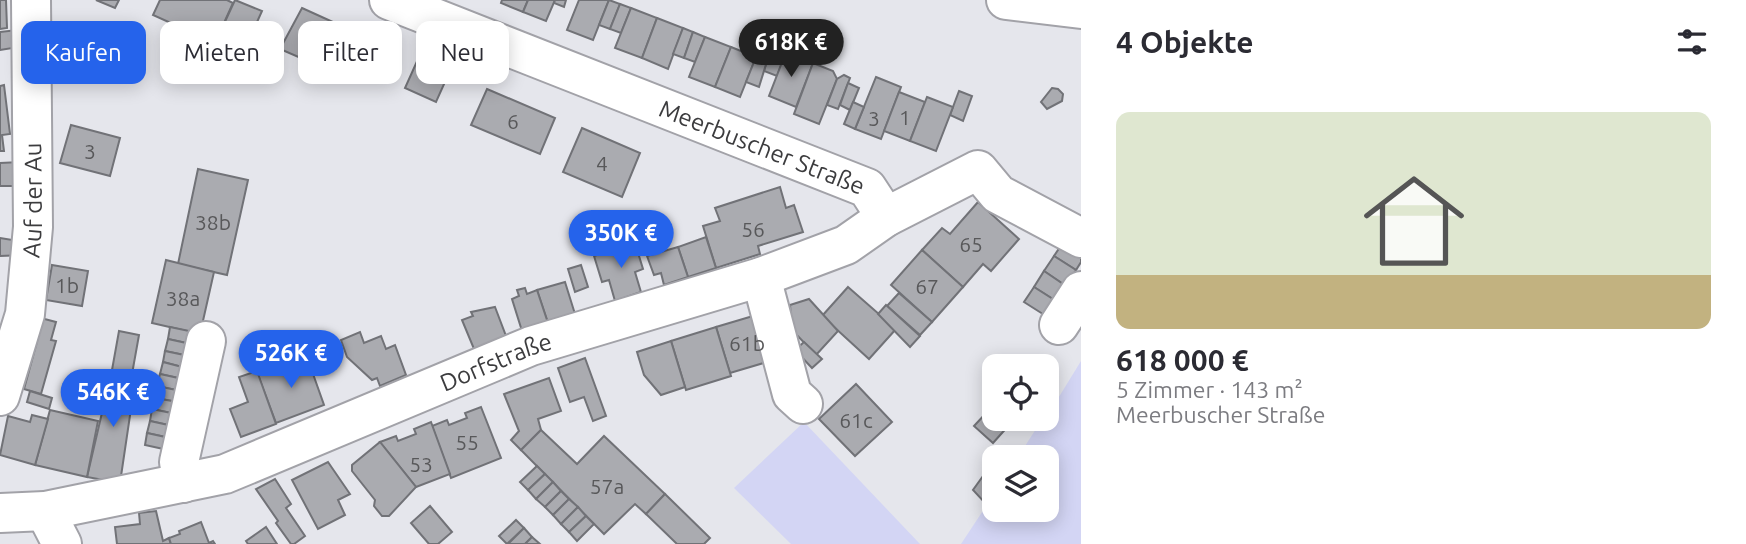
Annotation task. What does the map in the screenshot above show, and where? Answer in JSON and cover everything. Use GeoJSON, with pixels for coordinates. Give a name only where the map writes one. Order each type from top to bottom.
{"type":"FeatureCollection","features":[{"type":"Feature","properties":{"kind":"street","name":"Auf der Au"},"geometry":{"type":"LineString","coordinates":[[0,396],[25,314],[33,228],[32,0]]}},
{"type":"Feature","properties":{"kind":"street","name":"Meerbuscher Straße"},"geometry":{"type":"LineString","coordinates":[[389,0],[867,188],[886,217]]}},
{"type":"Feature","properties":{"kind":"street"},"geometry":{"type":"LineString","coordinates":[[1006,0],[1081,9]]}},
{"type":"Feature","properties":{"kind":"street","name":"Dorfstraße"},"geometry":{"type":"LineString","coordinates":[[0,513],[45,510],[225,474],[531,346],[761,277],[846,245],[886,217],[978,170],[998,194],[1081,238]]}},
{"type":"Feature","properties":{"kind":"street"},"geometry":{"type":"LineString","coordinates":[[761,277],[792,394],[803,404]]}},
{"type":"Feature","properties":{"kind":"street"},"geometry":{"type":"LineString","coordinates":[[1059,325],[1081,291]]}},
{"type":"Feature","properties":{"kind":"street"},"geometry":{"type":"LineString","coordinates":[[183,483],[179,462],[206,341]]}},
{"type":"Feature","properties":{"kind":"street"},"geometry":{"type":"LineString","coordinates":[[45,510],[62,544]]}},
{"type":"Feature","properties":{"kind":"shaded area"},"geometry":{"type":"Polygon","coordinates":[[[1081,361],[1081,544],[961,544],[982,512],[982,522],[1059,522],[1059,445],[1026,445],[1035,431],[1059,431],[1059,397],[1081,361]]]}},
{"type":"Feature","properties":{"kind":"shaded area"},"geometry":{"type":"Polygon","coordinates":[[[804,422],[920,544],[791,544],[734,488],[804,422]]]}},
{"type":"Feature","properties":{"kind":"building"},"geometry":{"type":"Polygon","coordinates":[[[0,0],[6,0],[7,28],[0,29],[0,0]]]}},
{"type":"Feature","properties":{"kind":"building"},"geometry":{"type":"Polygon","coordinates":[[[96,0],[119,0],[115,8],[96,0]]]}},
{"type":"Feature","properties":{"kind":"building"},"geometry":{"type":"Polygon","coordinates":[[[160,0],[227,0],[233,3],[225,21],[166,21],[153,15],[160,0]]]}},
{"type":"Feature","properties":{"kind":"building"},"geometry":{"type":"Polygon","coordinates":[[[235,0],[262,11],[258,21],[225,21],[235,0]]]}},
{"type":"Feature","properties":{"kind":"building"},"geometry":{"type":"Polygon","coordinates":[[[502,0],[528,0],[523,12],[501,3],[502,0]]]}},
{"type":"Feature","properties":{"kind":"building"},"geometry":{"type":"Polygon","coordinates":[[[528,0],[555,0],[546,21],[523,12],[528,0]]]}},
{"type":"Feature","properties":{"kind":"building"},"geometry":{"type":"Polygon","coordinates":[[[555,0],[566,0],[564,7],[554,3],[555,0]]]}},
{"type":"Feature","properties":{"kind":"building"},"geometry":{"type":"Polygon","coordinates":[[[579,0],[609,0],[593,40],[567,30],[579,0]]]}},
{"type":"Feature","properties":{"kind":"building"},"geometry":{"type":"Polygon","coordinates":[[[609,0],[620,4],[610,29],[599,25],[609,0]]]}},
{"type":"Feature","properties":{"kind":"building"},"geometry":{"type":"Polygon","coordinates":[[[620,4],[631,8],[621,33],[610,29],[620,4]]]}},
{"type":"Feature","properties":{"kind":"building"},"geometry":{"type":"Polygon","coordinates":[[[302,8],[331,21],[298,21],[298,57],[284,51],[284,42],[302,8]]]}},
{"type":"Feature","properties":{"kind":"building"},"geometry":{"type":"Polygon","coordinates":[[[631,8],[657,18],[642,58],[615,48],[631,8]]]}},
{"type":"Feature","properties":{"kind":"building"},"geometry":{"type":"Polygon","coordinates":[[[657,18],[683,28],[668,69],[642,58],[657,18]]]}},
{"type":"Feature","properties":{"kind":"building"},"geometry":{"type":"Polygon","coordinates":[[[683,28],[693,32],[684,58],[673,54],[683,28]]]}},
{"type":"Feature","properties":{"kind":"building"},"geometry":{"type":"Polygon","coordinates":[[[17,30],[19,47],[0,50],[0,32],[17,30]]]}},
{"type":"Feature","properties":{"kind":"building"},"geometry":{"type":"Polygon","coordinates":[[[693,32],[705,37],[695,62],[684,58],[693,32]]]}},
{"type":"Feature","properties":{"kind":"building"},"geometry":{"type":"Polygon","coordinates":[[[705,37],[731,47],[715,87],[689,77],[705,37]]]}},
{"type":"Feature","properties":{"kind":"building"},"geometry":{"type":"Polygon","coordinates":[[[731,47],[756,57],[740,97],[715,87],[731,47]]]}},
{"type":"Feature","properties":{"kind":"building"},"geometry":{"type":"Polygon","coordinates":[[[771,47],[786,52],[777,76],[764,71],[771,47]]]}},
{"type":"Feature","properties":{"kind":"building"},"geometry":{"type":"Polygon","coordinates":[[[786,52],[813,63],[796,107],[769,96],[786,52]]]}},
{"type":"Feature","properties":{"kind":"building"},"geometry":{"type":"Polygon","coordinates":[[[756,57],[767,61],[759,87],[746,82],[756,57]]]}},
{"type":"Feature","properties":{"kind":"building"},"geometry":{"type":"Polygon","coordinates":[[[416,63],[416,84],[444,84],[436,102],[405,88],[416,63]]]}},
{"type":"Feature","properties":{"kind":"building"},"geometry":{"type":"Polygon","coordinates":[[[813,63],[833,71],[837,79],[819,124],[794,114],[813,63]]]}},
{"type":"Feature","properties":{"kind":"building"},"geometry":{"type":"Polygon","coordinates":[[[844,75],[850,78],[838,109],[827,105],[837,79],[844,75]]]}},
{"type":"Feature","properties":{"kind":"building"},"geometry":{"type":"Polygon","coordinates":[[[876,77],[901,87],[881,139],[855,129],[876,77]]]}},
{"type":"Feature","properties":{"kind":"building"},"geometry":{"type":"Polygon","coordinates":[[[848,83],[859,88],[850,110],[840,105],[848,83]]]}},
{"type":"Feature","properties":{"kind":"building"},"geometry":{"type":"Polygon","coordinates":[[[4,85],[10,134],[2,135],[4,151],[0,151],[0,86],[4,85]]]}},
{"type":"Feature","properties":{"kind":"building"},"geometry":{"type":"Polygon","coordinates":[[[1052,88],[1063,94],[1062,101],[1047,109],[1041,102],[1052,88]]]}},
{"type":"Feature","properties":{"kind":"building"},"geometry":{"type":"Polygon","coordinates":[[[487,89],[555,118],[540,154],[471,125],[487,89]]]}},
{"type":"Feature","properties":{"kind":"building"},"geometry":{"type":"Polygon","coordinates":[[[959,91],[972,96],[963,121],[950,115],[959,91]]]}},
{"type":"Feature","properties":{"kind":"building"},"geometry":{"type":"Polygon","coordinates":[[[899,92],[925,102],[910,141],[884,131],[899,92]]]}},
{"type":"Feature","properties":{"kind":"building"},"geometry":{"type":"Polygon","coordinates":[[[927,97],[953,107],[936,151],[910,141],[927,97]]]}},
{"type":"Feature","properties":{"kind":"building"},"geometry":{"type":"Polygon","coordinates":[[[853,102],[864,107],[855,129],[844,124],[853,102]]]}},
{"type":"Feature","properties":{"kind":"building"},"geometry":{"type":"Polygon","coordinates":[[[71,125],[120,138],[110,176],[60,163],[71,125]]]}},
{"type":"Feature","properties":{"kind":"building"},"geometry":{"type":"Polygon","coordinates":[[[582,128],[640,153],[622,197],[563,172],[582,128]]]}},
{"type":"Feature","properties":{"kind":"building"},"geometry":{"type":"Polygon","coordinates":[[[20,162],[21,186],[0,186],[0,163],[20,162]]]}},
{"type":"Feature","properties":{"kind":"building"},"geometry":{"type":"Polygon","coordinates":[[[198,169],[248,180],[227,275],[178,264],[198,169]]]}},
{"type":"Feature","properties":{"kind":"building"},"geometry":{"type":"Polygon","coordinates":[[[780,187],[786,208],[794,205],[803,232],[758,246],[760,254],[716,268],[703,226],[720,221],[715,208],[780,187]]]}},
{"type":"Feature","properties":{"kind":"building"},"geometry":{"type":"Polygon","coordinates":[[[978,202],[1019,239],[991,271],[983,264],[963,287],[922,250],[942,228],[950,234],[978,202]]]}},
{"type":"Feature","properties":{"kind":"building"},"geometry":{"type":"Polygon","coordinates":[[[706,237],[716,268],[688,277],[678,247],[706,237]]]}},
{"type":"Feature","properties":{"kind":"building"},"geometry":{"type":"Polygon","coordinates":[[[0,238],[25,242],[24,255],[0,256],[0,238]]]}},
{"type":"Feature","properties":{"kind":"building"},"geometry":{"type":"Polygon","coordinates":[[[1064,241],[1081,252],[1081,262],[1076,270],[1054,256],[1064,241]]]}},
{"type":"Feature","properties":{"kind":"building"},"geometry":{"type":"Polygon","coordinates":[[[635,243],[643,269],[635,272],[641,292],[615,301],[609,280],[602,282],[594,256],[635,243]]]}},
{"type":"Feature","properties":{"kind":"building"},"geometry":{"type":"Polygon","coordinates":[[[678,247],[688,277],[664,285],[661,273],[654,275],[647,256],[678,247]]]}},
{"type":"Feature","properties":{"kind":"building"},"geometry":{"type":"Polygon","coordinates":[[[922,250],[963,287],[932,322],[891,285],[922,250]]]}},
{"type":"Feature","properties":{"kind":"building"},"geometry":{"type":"Polygon","coordinates":[[[1054,256],[1076,270],[1066,286],[1044,271],[1054,256]]]}},
{"type":"Feature","properties":{"kind":"building"},"geometry":{"type":"Polygon","coordinates":[[[166,260],[214,272],[200,334],[152,323],[166,260]]]}},
{"type":"Feature","properties":{"kind":"building"},"geometry":{"type":"Polygon","coordinates":[[[52,265],[88,271],[82,306],[46,300],[52,265]]]}},
{"type":"Feature","properties":{"kind":"building"},"geometry":{"type":"Polygon","coordinates":[[[581,265],[588,287],[575,292],[568,269],[581,265]]]}},
{"type":"Feature","properties":{"kind":"building"},"geometry":{"type":"Polygon","coordinates":[[[1044,271],[1066,286],[1056,301],[1034,287],[1044,271]]]}},
{"type":"Feature","properties":{"kind":"building"},"geometry":{"type":"Polygon","coordinates":[[[565,282],[575,314],[548,323],[537,290],[565,282]]]}},
{"type":"Feature","properties":{"kind":"building"},"geometry":{"type":"Polygon","coordinates":[[[848,287],[896,329],[869,359],[822,316],[848,287]]]}},
{"type":"Feature","properties":{"kind":"building"},"geometry":{"type":"Polygon","coordinates":[[[1034,287],[1056,301],[1046,316],[1024,302],[1034,287]]]}},
{"type":"Feature","properties":{"kind":"building"},"geometry":{"type":"Polygon","coordinates":[[[525,288],[527,294],[537,290],[548,323],[522,331],[512,299],[519,296],[517,290],[525,288]]]}},
{"type":"Feature","properties":{"kind":"building"},"geometry":{"type":"Polygon","coordinates":[[[899,293],[932,322],[920,335],[887,306],[899,293]]]}},
{"type":"Feature","properties":{"kind":"building"},"geometry":{"type":"Polygon","coordinates":[[[809,299],[838,331],[816,355],[792,330],[790,305],[809,299]]]}},
{"type":"Feature","properties":{"kind":"building"},"geometry":{"type":"Polygon","coordinates":[[[886,305],[920,336],[910,347],[878,314],[886,305]]]}},
{"type":"Feature","properties":{"kind":"building"},"geometry":{"type":"Polygon","coordinates":[[[495,307],[506,336],[474,349],[462,320],[473,316],[471,312],[495,307]]]}},
{"type":"Feature","properties":{"kind":"building"},"geometry":{"type":"Polygon","coordinates":[[[763,313],[777,359],[730,373],[716,327],[763,313]]]}},
{"type":"Feature","properties":{"kind":"building"},"geometry":{"type":"Polygon","coordinates":[[[37,317],[56,322],[51,340],[56,341],[41,394],[24,389],[38,338],[37,317]]]}},
{"type":"Feature","properties":{"kind":"building"},"geometry":{"type":"Polygon","coordinates":[[[170,327],[194,332],[191,344],[168,339],[170,327]]]}},
{"type":"Feature","properties":{"kind":"building"},"geometry":{"type":"Polygon","coordinates":[[[716,327],[731,376],[686,390],[671,341],[716,327]]]}},
{"type":"Feature","properties":{"kind":"building"},"geometry":{"type":"Polygon","coordinates":[[[119,331],[139,335],[132,374],[112,370],[119,331]]]}},
{"type":"Feature","properties":{"kind":"building"},"geometry":{"type":"Polygon","coordinates":[[[360,332],[364,343],[381,336],[386,349],[395,345],[406,375],[380,386],[377,378],[372,380],[347,357],[341,340],[360,332]]]}},
{"type":"Feature","properties":{"kind":"building"},"geometry":{"type":"Polygon","coordinates":[[[168,339],[191,344],[189,356],[165,351],[168,339]]]}},
{"type":"Feature","properties":{"kind":"building"},"geometry":{"type":"Polygon","coordinates":[[[671,341],[685,387],[661,395],[644,375],[637,352],[671,341]]]}},
{"type":"Feature","properties":{"kind":"building"},"geometry":{"type":"Polygon","coordinates":[[[804,342],[822,359],[812,368],[795,350],[804,342]]]}},
{"type":"Feature","properties":{"kind":"building"},"geometry":{"type":"Polygon","coordinates":[[[165,351],[189,356],[186,368],[163,362],[165,351]]]}},
{"type":"Feature","properties":{"kind":"building"},"geometry":{"type":"Polygon","coordinates":[[[307,357],[324,405],[276,423],[258,375],[307,357]]]}},
{"type":"Feature","properties":{"kind":"building"},"geometry":{"type":"Polygon","coordinates":[[[585,358],[606,416],[593,421],[584,397],[570,402],[558,368],[585,358]]]}},
{"type":"Feature","properties":{"kind":"building"},"geometry":{"type":"Polygon","coordinates":[[[163,362],[186,368],[183,379],[160,374],[163,362]]]}},
{"type":"Feature","properties":{"kind":"building"},"geometry":{"type":"Polygon","coordinates":[[[112,370],[136,375],[120,483],[87,477],[112,370]]]}},
{"type":"Feature","properties":{"kind":"building"},"geometry":{"type":"Polygon","coordinates":[[[257,371],[276,424],[241,437],[230,409],[248,402],[239,377],[257,371]]]}},
{"type":"Feature","properties":{"kind":"building"},"geometry":{"type":"Polygon","coordinates":[[[160,374],[183,379],[181,391],[157,386],[160,374]]]}},
{"type":"Feature","properties":{"kind":"building"},"geometry":{"type":"Polygon","coordinates":[[[549,378],[561,411],[538,419],[541,430],[521,450],[511,440],[519,431],[504,394],[549,378]]]}},
{"type":"Feature","properties":{"kind":"building"},"geometry":{"type":"Polygon","coordinates":[[[856,384],[892,422],[855,456],[819,419],[856,384]]]}},
{"type":"Feature","properties":{"kind":"building"},"geometry":{"type":"Polygon","coordinates":[[[157,386],[181,391],[178,402],[155,398],[157,386]]]}},
{"type":"Feature","properties":{"kind":"building"},"geometry":{"type":"Polygon","coordinates":[[[30,391],[52,398],[49,409],[27,402],[30,391]]]}},
{"type":"Feature","properties":{"kind":"building"},"geometry":{"type":"Polygon","coordinates":[[[155,398],[178,402],[176,414],[152,409],[155,398]]]}},
{"type":"Feature","properties":{"kind":"building"},"geometry":{"type":"Polygon","coordinates":[[[481,407],[501,458],[451,478],[432,426],[447,420],[449,425],[467,418],[465,413],[481,407]]]}},
{"type":"Feature","properties":{"kind":"building"},"geometry":{"type":"Polygon","coordinates":[[[152,409],[176,414],[173,426],[150,421],[152,409]]]}},
{"type":"Feature","properties":{"kind":"building"},"geometry":{"type":"Polygon","coordinates":[[[50,410],[98,421],[87,477],[35,465],[50,410]]]}},
{"type":"Feature","properties":{"kind":"building"},"geometry":{"type":"Polygon","coordinates":[[[32,415],[48,419],[35,465],[0,455],[8,416],[30,422],[32,415]]]}},
{"type":"Feature","properties":{"kind":"building"},"geometry":{"type":"Polygon","coordinates":[[[982,417],[982,431],[1004,431],[993,443],[974,426],[982,417]]]}},
{"type":"Feature","properties":{"kind":"building"},"geometry":{"type":"Polygon","coordinates":[[[150,421],[173,426],[170,438],[147,433],[150,421]]]}},
{"type":"Feature","properties":{"kind":"building"},"geometry":{"type":"Polygon","coordinates":[[[431,422],[450,474],[416,487],[380,442],[396,436],[398,441],[416,434],[414,429],[431,422]]]}},
{"type":"Feature","properties":{"kind":"building"},"geometry":{"type":"Polygon","coordinates":[[[541,430],[577,464],[604,436],[665,494],[646,514],[635,504],[604,534],[521,450],[541,430]]]}},
{"type":"Feature","properties":{"kind":"building"},"geometry":{"type":"Polygon","coordinates":[[[147,433],[170,438],[168,450],[145,445],[147,433]]]}},
{"type":"Feature","properties":{"kind":"building"},"geometry":{"type":"Polygon","coordinates":[[[380,442],[416,487],[389,516],[382,516],[374,506],[375,500],[352,471],[352,465],[380,442]]]}},
{"type":"Feature","properties":{"kind":"building"},"geometry":{"type":"Polygon","coordinates":[[[328,462],[350,494],[338,500],[345,515],[318,529],[292,480],[328,462]]]}},
{"type":"Feature","properties":{"kind":"building"},"geometry":{"type":"Polygon","coordinates":[[[537,466],[545,474],[528,490],[520,482],[537,466]]]}},
{"type":"Feature","properties":{"kind":"building"},"geometry":{"type":"Polygon","coordinates":[[[545,474],[553,482],[536,499],[528,490],[545,474]]]}},
{"type":"Feature","properties":{"kind":"building"},"geometry":{"type":"Polygon","coordinates":[[[982,477],[982,500],[973,490],[982,477]]]}},
{"type":"Feature","properties":{"kind":"building"},"geometry":{"type":"Polygon","coordinates":[[[275,479],[291,504],[286,508],[305,536],[294,544],[291,544],[276,523],[278,521],[256,489],[275,479]]]}},
{"type":"Feature","properties":{"kind":"building"},"geometry":{"type":"Polygon","coordinates":[[[553,482],[561,491],[545,507],[536,499],[553,482]]]}},
{"type":"Feature","properties":{"kind":"building"},"geometry":{"type":"Polygon","coordinates":[[[561,491],[569,499],[553,515],[545,507],[561,491]]]}},
{"type":"Feature","properties":{"kind":"building"},"geometry":{"type":"Polygon","coordinates":[[[665,494],[710,538],[704,544],[677,544],[646,514],[665,494]]]}},
{"type":"Feature","properties":{"kind":"building"},"geometry":{"type":"Polygon","coordinates":[[[569,499],[578,507],[561,524],[553,515],[569,499]]]}},
{"type":"Feature","properties":{"kind":"building"},"geometry":{"type":"Polygon","coordinates":[[[430,506],[452,532],[438,544],[429,544],[411,523],[430,506]]]}},
{"type":"Feature","properties":{"kind":"building"},"geometry":{"type":"Polygon","coordinates":[[[578,507],[586,516],[569,532],[561,524],[578,507]]]}},
{"type":"Feature","properties":{"kind":"building"},"geometry":{"type":"Polygon","coordinates":[[[156,511],[163,541],[169,538],[171,544],[117,544],[115,527],[140,524],[139,513],[156,511]]]}},
{"type":"Feature","properties":{"kind":"building"},"geometry":{"type":"Polygon","coordinates":[[[586,516],[594,524],[577,541],[569,532],[586,516]]]}},
{"type":"Feature","properties":{"kind":"building"},"geometry":{"type":"Polygon","coordinates":[[[516,520],[524,528],[507,544],[499,536],[516,520]]]}},
{"type":"Feature","properties":{"kind":"building"},"geometry":{"type":"Polygon","coordinates":[[[201,522],[209,543],[213,541],[215,544],[171,544],[169,538],[201,522]]]}},
{"type":"Feature","properties":{"kind":"building"},"geometry":{"type":"Polygon","coordinates":[[[266,527],[277,544],[248,544],[246,541],[266,527]]]}},
{"type":"Feature","properties":{"kind":"building"},"geometry":{"type":"Polygon","coordinates":[[[524,528],[532,537],[525,544],[508,544],[524,528]]]}},
{"type":"Feature","properties":{"kind":"building"},"geometry":{"type":"Polygon","coordinates":[[[532,537],[540,544],[525,544],[532,537]]]}}]}
